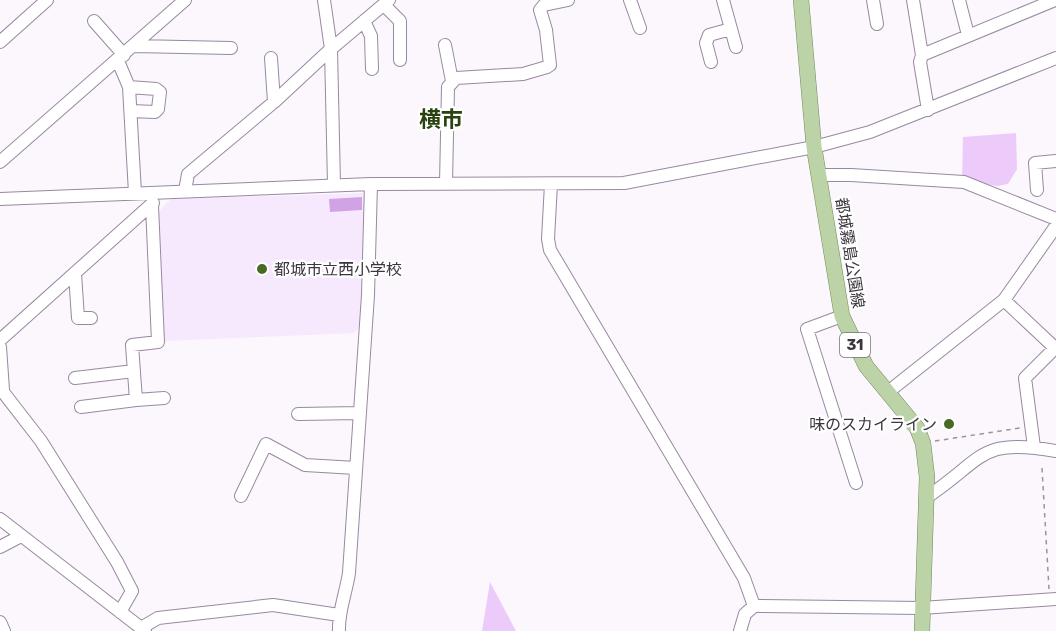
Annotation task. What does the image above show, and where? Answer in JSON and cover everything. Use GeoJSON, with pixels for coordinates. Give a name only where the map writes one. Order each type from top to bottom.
{"type":"FeatureCollection","features":[{"type":"Feature","properties":{"kind":"main road","name":"都城霧島公園線"},"geometry":{"type":"LineString","coordinates":[[802,0],[814,147],[842,316],[866,366],[916,428],[923,442],[927,497],[921,608],[922,631]]}},
{"type":"Feature","properties":{"kind":"street"},"geometry":{"type":"LineString","coordinates":[[0,42],[47,0]]}},
{"type":"Feature","properties":{"kind":"street"},"geometry":{"type":"LineString","coordinates":[[324,0],[331,49],[334,185]]}},
{"type":"Feature","properties":{"kind":"street"},"geometry":{"type":"LineString","coordinates":[[446,183],[448,87],[452,81],[456,78],[523,74],[550,65],[549,47],[540,10],[542,3],[568,0]]}},
{"type":"Feature","properties":{"kind":"street"},"geometry":{"type":"LineString","coordinates":[[630,0],[640,28]]}},
{"type":"Feature","properties":{"kind":"street"},"geometry":{"type":"LineString","coordinates":[[723,0],[736,47]]}},
{"type":"Feature","properties":{"kind":"street"},"geometry":{"type":"LineString","coordinates":[[873,0],[877,24]]}},
{"type":"Feature","properties":{"kind":"street"},"geometry":{"type":"LineString","coordinates":[[913,0],[922,56],[920,62],[927,110]]}},
{"type":"Feature","properties":{"kind":"street"},"geometry":{"type":"LineString","coordinates":[[959,0],[968,35]]}},
{"type":"Feature","properties":{"kind":"street"},"geometry":{"type":"LineString","coordinates":[[922,56],[1031,4],[1054,0]]}},
{"type":"Feature","properties":{"kind":"street"},"geometry":{"type":"LineString","coordinates":[[0,162],[121,58],[180,2]]}},
{"type":"Feature","properties":{"kind":"street"},"geometry":{"type":"LineString","coordinates":[[185,191],[188,174],[387,2],[400,21],[400,60]]}},
{"type":"Feature","properties":{"kind":"street"},"geometry":{"type":"LineString","coordinates":[[94,21],[121,58],[129,87],[135,193]]}},
{"type":"Feature","properties":{"kind":"street"},"geometry":{"type":"LineString","coordinates":[[364,21],[372,36],[372,69]]}},
{"type":"Feature","properties":{"kind":"street"},"geometry":{"type":"LineString","coordinates":[[711,62],[706,43],[709,35],[731,29]]}},
{"type":"Feature","properties":{"kind":"street"},"geometry":{"type":"LineString","coordinates":[[445,45],[452,81]]}},
{"type":"Feature","properties":{"kind":"street"},"geometry":{"type":"LineString","coordinates":[[134,46],[212,53],[231,48]]}},
{"type":"Feature","properties":{"kind":"street"},"geometry":{"type":"LineString","coordinates":[[271,58],[274,102]]}},
{"type":"Feature","properties":{"kind":"street"},"geometry":{"type":"LineString","coordinates":[[0,199],[371,184],[624,183],[814,147],[870,132],[1056,58]]}},
{"type":"Feature","properties":{"kind":"street"},"geometry":{"type":"LineString","coordinates":[[129,87],[156,89],[160,92],[159,109],[131,111]]}},
{"type":"Feature","properties":{"kind":"street"},"geometry":{"type":"LineString","coordinates":[[1037,190],[1035,163],[1056,161]]}},
{"type":"Feature","properties":{"kind":"street"},"geometry":{"type":"LineString","coordinates":[[819,175],[850,174],[964,182],[1056,219]]}},
{"type":"Feature","properties":{"kind":"street"},"geometry":{"type":"LineString","coordinates":[[339,631],[339,615],[344,606],[349,573],[368,284],[371,184]]}},
{"type":"Feature","properties":{"kind":"street"},"geometry":{"type":"LineString","coordinates":[[551,184],[548,240],[550,250],[727,547],[744,578],[753,606]]}},
{"type":"Feature","properties":{"kind":"street"},"geometry":{"type":"LineString","coordinates":[[136,400],[132,345],[159,342],[152,206],[156,192]]}},
{"type":"Feature","properties":{"kind":"street"},"geometry":{"type":"LineString","coordinates":[[0,340],[152,206]]}},
{"type":"Feature","properties":{"kind":"street"},"geometry":{"type":"LineString","coordinates":[[888,393],[1005,300],[1056,226]]}},
{"type":"Feature","properties":{"kind":"street"},"geometry":{"type":"LineString","coordinates":[[75,274],[78,318],[91,318]]}},
{"type":"Feature","properties":{"kind":"street"},"geometry":{"type":"LineString","coordinates":[[1005,300],[1055,348],[1025,378],[1034,447]]}},
{"type":"Feature","properties":{"kind":"street"},"geometry":{"type":"LineString","coordinates":[[842,316],[807,329],[856,483]]}},
{"type":"Feature","properties":{"kind":"street"},"geometry":{"type":"LineString","coordinates":[[0,347],[1,389],[41,441],[117,562],[132,591],[120,612]]}},
{"type":"Feature","properties":{"kind":"street"},"geometry":{"type":"LineString","coordinates":[[75,378],[134,371]]}},
{"type":"Feature","properties":{"kind":"street"},"geometry":{"type":"LineString","coordinates":[[81,407],[164,398]]}},
{"type":"Feature","properties":{"kind":"street"},"geometry":{"type":"LineString","coordinates":[[298,414],[359,413]]}},
{"type":"Feature","properties":{"kind":"street"},"geometry":{"type":"LineString","coordinates":[[241,496],[266,444],[306,465],[356,468]]}},
{"type":"Feature","properties":{"kind":"street"},"geometry":{"type":"LineString","coordinates":[[927,497],[991,450],[1012,446],[1034,447],[1056,452]]}},
{"type":"Feature","properties":{"kind":"street"},"geometry":{"type":"LineString","coordinates":[[0,519],[143,630],[158,618],[273,605],[339,615]]}},
{"type":"Feature","properties":{"kind":"street"},"geometry":{"type":"LineString","coordinates":[[0,548],[21,536]]}},
{"type":"Feature","properties":{"kind":"street"},"geometry":{"type":"LineString","coordinates":[[740,631],[745,614],[753,606],[921,608],[1053,599]]}},
{"type":"Feature","properties":{"kind":"street"},"geometry":{"type":"LineString","coordinates":[[0,622],[4,631]]}},
{"type":"Feature","properties":{"kind":"path"},"geometry":{"type":"LineString","coordinates":[[923,442],[1032,427]]}},
{"type":"Feature","properties":{"kind":"path"},"geometry":{"type":"LineString","coordinates":[[1042,468],[1053,599]]}},
{"type":"Feature","properties":{"kind":"shaded area"},"geometry":{"type":"Polygon","coordinates":[[[1016,133],[1017,169],[1008,184],[997,186],[962,180],[963,137],[1016,133]]]}},
{"type":"Feature","properties":{"kind":"shaded area","name":"都城市立西小学校"},"geometry":{"type":"Polygon","coordinates":[[[365,193],[368,198],[362,325],[354,333],[165,341],[161,337],[158,212],[171,199],[365,193]]]}},
{"type":"Feature","properties":{"kind":"shaded area"},"geometry":{"type":"Polygon","coordinates":[[[362,197],[362,210],[330,212],[329,199],[362,197]]]}},
{"type":"Feature","properties":{"kind":"shaded area"},"geometry":{"type":"Polygon","coordinates":[[[490,582],[516,631],[482,631],[490,582]]]}},
{"type":"Feature","properties":{"kind":"place","name":"都城市立西小学校"},"geometry":{"type":"Point","coordinates":[262,269]}},
{"type":"Feature","properties":{"kind":"place","name":"味のスカイライン"},"geometry":{"type":"Point","coordinates":[949,424]}},
{"type":"Feature","properties":{"kind":"district","name":"横市"},"geometry":{"type":"Point","coordinates":[441,119]}}]}
